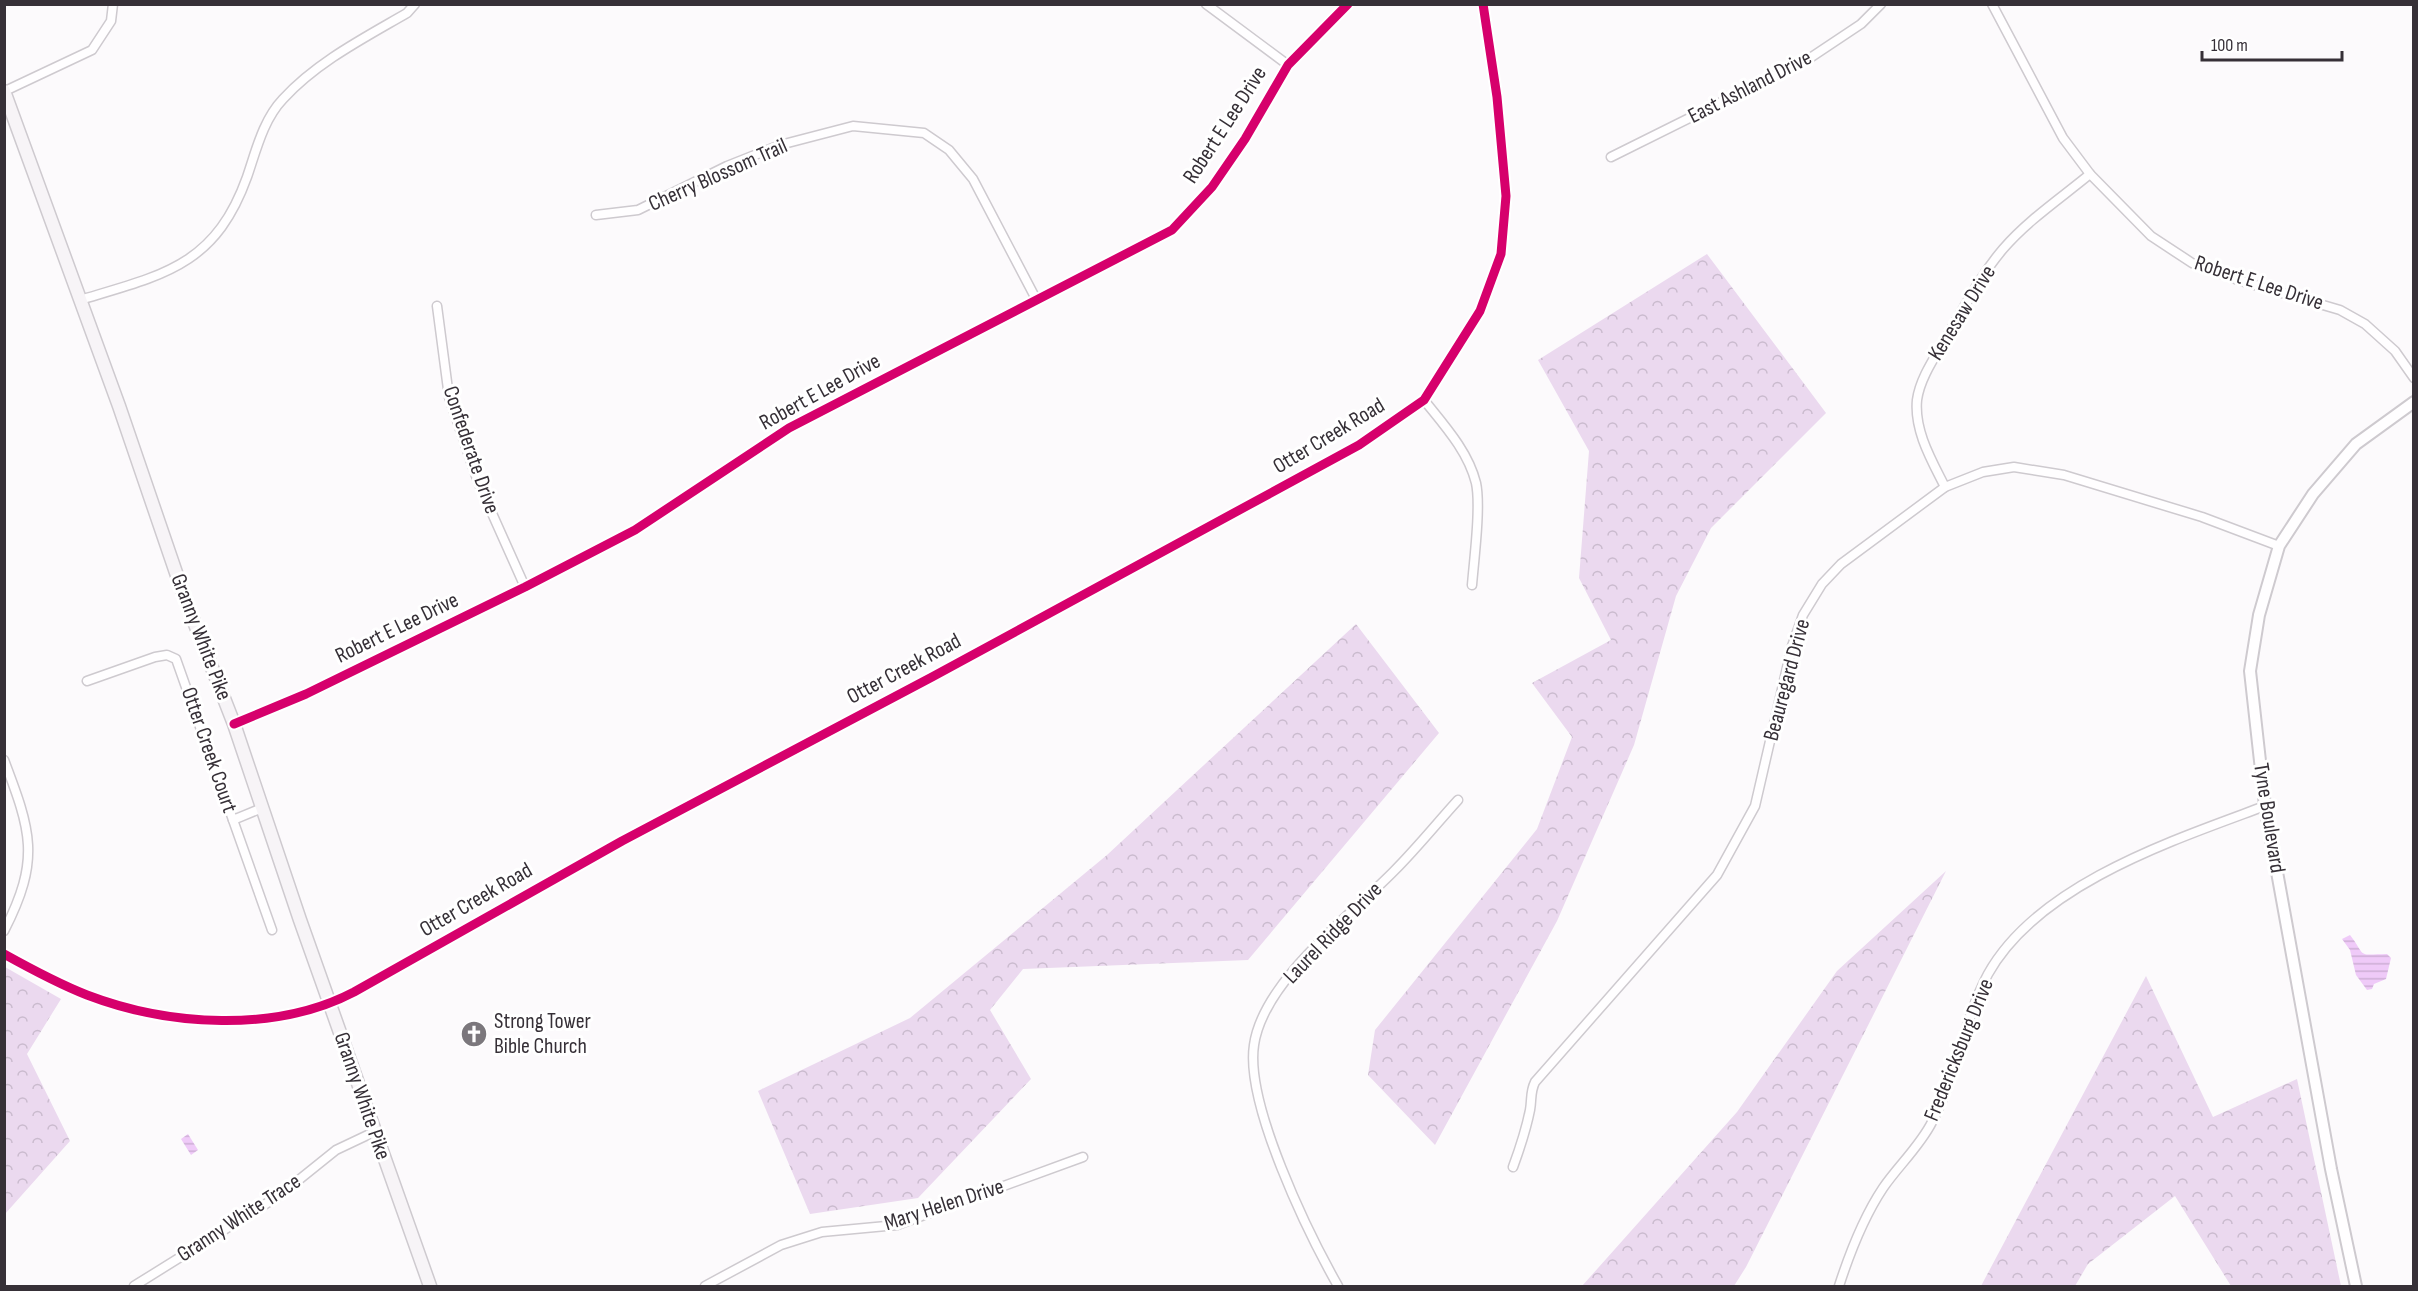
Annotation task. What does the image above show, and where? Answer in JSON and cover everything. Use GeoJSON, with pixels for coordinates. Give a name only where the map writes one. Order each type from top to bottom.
{"type":"FeatureCollection","features":[{"type":"Feature","properties":{"kind":"main road","name":"Granny White Pike"},"geometry":{"type":"LineString","coordinates":[[5,91],[184,596],[234,724],[374,1132],[430,1287]]}},
{"type":"Feature","properties":{"kind":"street"},"geometry":{"type":"LineString","coordinates":[[5,91],[92,50],[111,21],[113,4]]}},
{"type":"Feature","properties":{"kind":"street"},"geometry":{"type":"LineString","coordinates":[[80,300],[176,267],[209,243],[228,221],[238,202],[267,120],[283,99],[337,55],[407,14],[415,4]]}},
{"type":"Feature","properties":{"kind":"street"},"geometry":{"type":"LineString","coordinates":[[1206,4],[1288,65]]}},
{"type":"Feature","properties":{"kind":"street","name":"Robert E Lee Drive"},"geometry":{"type":"LineString","coordinates":[[234,724],[294,700],[525,587],[635,530],[789,429],[1172,230],[1212,187],[1245,139],[1288,65],[1348,4]]}},
{"type":"Feature","properties":{"kind":"street","name":"Otter Creek Road"},"geometry":{"type":"LineString","coordinates":[[4,954],[87,995],[155,1012],[214,1018],[251,1018],[304,1012],[330,1003],[622,841],[932,677],[1359,445],[1424,400],[1480,312],[1501,254],[1506,192],[1497,97],[1483,4]]}},
{"type":"Feature","properties":{"kind":"street","name":"East Ashland Drive"},"geometry":{"type":"LineString","coordinates":[[1611,157],[1810,58],[1861,24],[1881,4]]}},
{"type":"Feature","properties":{"kind":"street","name":"Robert E Lee Drive"},"geometry":{"type":"LineString","coordinates":[[1992,4],[2062,138],[2090,174],[2151,236],[2192,263],[2241,281],[2340,310],[2365,324],[2395,351],[2414,378]]}},
{"type":"Feature","properties":{"kind":"street","name":"Cherry Blossom Trail"},"geometry":{"type":"LineString","coordinates":[[596,215],[638,210],[754,155],[780,145],[854,126],[924,133],[949,150],[974,179],[1036,299]]}},
{"type":"Feature","properties":{"kind":"street","name":"Kenesaw Drive"},"geometry":{"type":"LineString","coordinates":[[1945,487],[1930,458],[1919,428],[1917,400],[1928,369],[1982,278],[2004,249],[2032,221],[2090,174]]}},
{"type":"Feature","properties":{"kind":"street","name":"Confederate Drive"},"geometry":{"type":"LineString","coordinates":[[436,306],[449,397],[478,482],[525,587]]}},
{"type":"Feature","properties":{"kind":"street"},"geometry":{"type":"LineString","coordinates":[[1424,400],[1460,447],[1476,483],[1472,585]]}},
{"type":"Feature","properties":{"kind":"street","name":"Tyne Boulevard"},"geometry":{"type":"LineString","coordinates":[[2356,1287],[2331,1169],[2265,806],[2250,671],[2259,615],[2280,546],[2313,494],[2356,444],[2414,402]]}},
{"type":"Feature","properties":{"kind":"street","name":"Beauregard Drive"},"geometry":{"type":"LineString","coordinates":[[1513,1167],[1524,1139],[1531,1103],[1530,1092],[1535,1082],[1710,883],[1732,851],[1755,806],[1792,646],[1803,615],[1822,584],[1841,564],[1945,487],[1983,472],[2014,467],[2064,475],[2202,517],[2280,546]]}},
{"type":"Feature","properties":{"kind":"street","name":"Otter Creek Court"},"geometry":{"type":"LineString","coordinates":[[87,681],[155,657],[167,655],[176,659],[272,930]]}},
{"type":"Feature","properties":{"kind":"street"},"geometry":{"type":"LineString","coordinates":[[4,760],[24,816],[30,858],[22,894],[4,930]]}},
{"type":"Feature","properties":{"kind":"street","name":"Laurel Ridge Drive"},"geometry":{"type":"LineString","coordinates":[[1338,1287],[1309,1235],[1266,1122],[1252,1066],[1254,1043],[1261,1020],[1286,977],[1396,869],[1458,800]]}},
{"type":"Feature","properties":{"kind":"street","name":"Fredericksburg Drive"},"geometry":{"type":"LineString","coordinates":[[1839,1287],[1852,1246],[1883,1189],[1931,1124],[1953,1076],[1973,1008],[1987,976],[2016,935],[2064,897],[2161,845],[2265,806]]}},
{"type":"Feature","properties":{"kind":"street"},"geometry":{"type":"LineString","coordinates":[[233,820],[262,808]]}},
{"type":"Feature","properties":{"kind":"street","name":"Granny White Trace"},"geometry":{"type":"LineString","coordinates":[[134,1287],[280,1195],[336,1150],[374,1132]]}},
{"type":"Feature","properties":{"kind":"street","name":"Mary Helen Drive"},"geometry":{"type":"LineString","coordinates":[[705,1287],[781,1245],[822,1232],[897,1225],[1083,1156]]}},
{"type":"Feature","properties":{"kind":"green space"},"geometry":{"type":"Polygon","coordinates":[[[1707,254],[1826,413],[1711,528],[1676,596],[1634,745],[1557,921],[1435,1145],[1368,1075],[1375,1030],[1537,829],[1572,737],[1532,683],[1611,640],[1579,578],[1589,451],[1538,360],[1707,254]]]}},
{"type":"Feature","properties":{"kind":"green space"},"geometry":{"type":"Polygon","coordinates":[[[1356,624],[1439,733],[1248,960],[1023,969],[990,1010],[1031,1079],[918,1198],[810,1214],[758,1091],[910,1018],[1107,855],[1356,624]]]}},
{"type":"Feature","properties":{"kind":"green space"},"geometry":{"type":"Polygon","coordinates":[[[1946,871],[1746,1267],[1734,1286],[1582,1286],[1737,1112],[1837,971],[1946,871]]]}},
{"type":"Feature","properties":{"kind":"green space"},"geometry":{"type":"Polygon","coordinates":[[[5,967],[61,999],[27,1054],[70,1141],[5,1214],[5,967]]]}},
{"type":"Feature","properties":{"kind":"green space"},"geometry":{"type":"Polygon","coordinates":[[[2146,976],[2213,1117],[2297,1079],[2341,1286],[2231,1286],[2175,1196],[2088,1264],[2075,1286],[1981,1286],[2146,976]]]}},
{"type":"Feature","properties":{"kind":"shaded area"},"geometry":{"type":"Polygon","coordinates":[[[2350,935],[2363,953],[2387,954],[2391,958],[2386,979],[2374,984],[2372,989],[2367,990],[2356,975],[2350,950],[2342,939],[2350,935]]]}},
{"type":"Feature","properties":{"kind":"shaded area"},"geometry":{"type":"Polygon","coordinates":[[[188,1134],[198,1150],[191,1155],[181,1139],[188,1134]]]}},
{"type":"Feature","properties":{"kind":"cycle path"},"geometry":{"type":"LineString","coordinates":[[234,724],[306,694],[525,587],[635,530],[789,428],[1172,230],[1212,187],[1245,139],[1288,65],[1348,4]]}},
{"type":"Feature","properties":{"kind":"cycle path"},"geometry":{"type":"LineString","coordinates":[[4,954],[87,995],[152,1013],[187,1018],[257,1019],[291,1014],[323,1005],[354,992],[622,841],[932,677],[1359,445],[1424,400],[1480,311],[1501,254],[1506,196],[1497,97],[1483,4]]}},
{"type":"Feature","properties":{"kind":"place","name":"Strong Tower Bible Church"},"geometry":{"type":"Point","coordinates":[474,1034]}}]}
